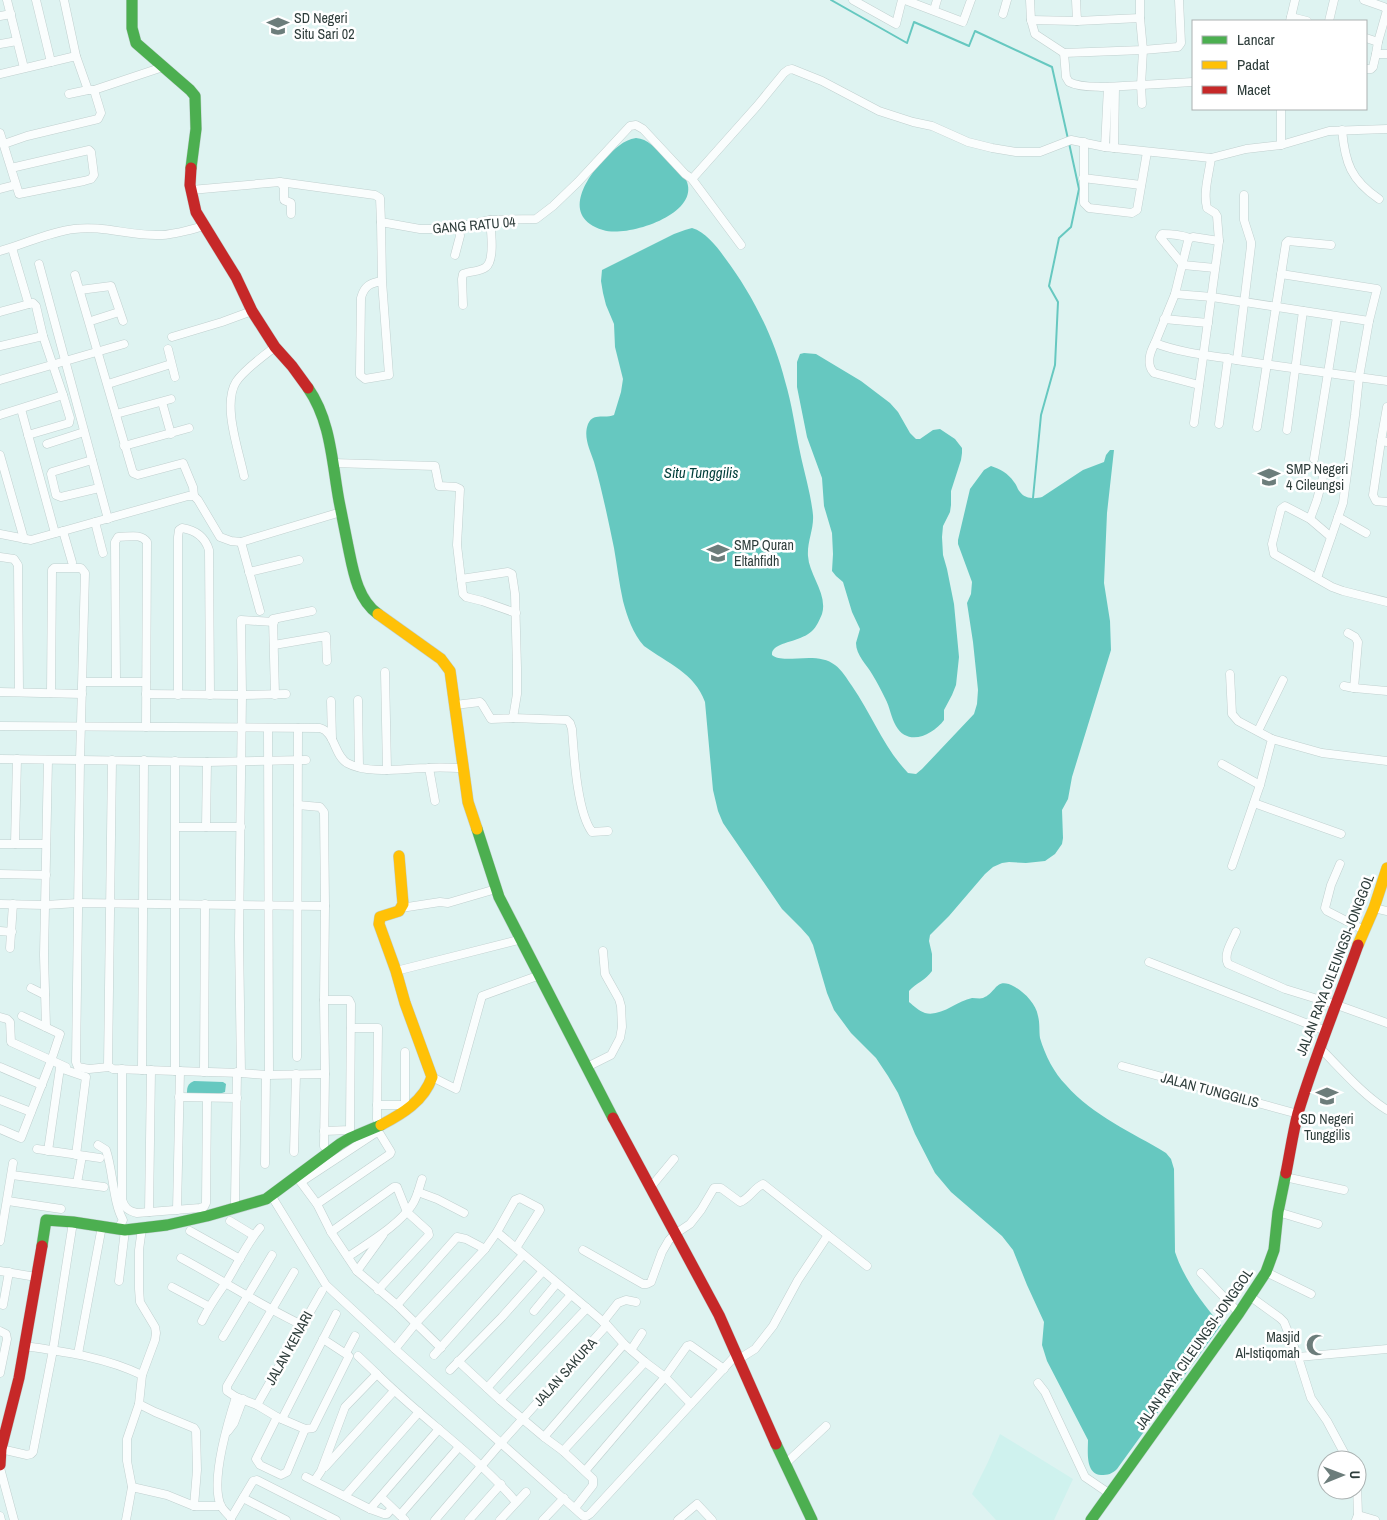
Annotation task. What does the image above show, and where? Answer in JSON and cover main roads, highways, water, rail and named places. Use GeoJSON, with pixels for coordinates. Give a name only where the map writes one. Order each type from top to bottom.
{"type":"FeatureCollection","features":[{"type":"Feature","properties":{"kind":"water"},"geometry":{"type":"Polygon","coordinates":[[[636,138],[651,144],[677,168],[687,182],[688,194],[682,205],[672,214],[658,221],[628,231],[614,232],[603,230],[590,224],[583,216],[580,207],[581,197],[590,176],[605,158],[623,143],[636,138]]]}},
{"type":"Feature","properties":{"kind":"water","name":"Situ Tunggilis"},"geometry":{"type":"Polygon","coordinates":[[[692,228],[706,236],[715,245],[735,272],[761,316],[775,348],[792,407],[811,499],[813,520],[808,556],[822,599],[822,614],[812,631],[803,637],[778,646],[773,650],[772,655],[784,659],[819,659],[828,661],[838,667],[859,697],[892,753],[908,773],[916,774],[922,769],[974,714],[977,704],[978,690],[967,603],[971,594],[972,582],[958,544],[970,489],[984,470],[991,466],[1009,476],[1019,491],[1025,496],[1033,498],[1042,497],[1083,470],[1104,462],[1110,450],[1114,450],[1107,513],[1104,583],[1110,621],[1111,650],[1072,777],[1068,799],[1062,810],[1062,844],[1055,854],[1045,861],[1002,863],[993,867],[985,874],[930,935],[932,971],[909,991],[909,1002],[921,1011],[931,1014],[943,1011],[972,998],[988,996],[1000,984],[1004,983],[1015,987],[1035,1007],[1039,1019],[1042,1044],[1050,1063],[1062,1080],[1088,1106],[1113,1123],[1166,1153],[1171,1159],[1174,1169],[1175,1252],[1183,1272],[1194,1290],[1221,1325],[1117,1469],[1110,1474],[1101,1475],[1092,1471],[1088,1461],[1088,1440],[1047,1361],[1042,1345],[1044,1322],[1013,1250],[1002,1236],[951,1192],[935,1173],[915,1134],[898,1093],[888,1076],[876,1058],[851,1033],[834,1010],[809,937],[782,909],[723,823],[713,790],[705,702],[700,692],[694,683],[679,669],[644,646],[626,613],[605,505],[586,434],[590,420],[596,417],[614,415],[623,379],[615,347],[614,324],[603,293],[602,270],[674,234],[692,228]]]}},
{"type":"Feature","properties":{"kind":"water"},"geometry":{"type":"Polygon","coordinates":[[[800,354],[816,354],[861,381],[890,403],[916,439],[920,439],[933,430],[940,429],[955,439],[962,448],[961,460],[951,491],[950,512],[943,526],[942,537],[943,555],[954,604],[959,657],[956,685],[944,710],[944,720],[927,734],[914,737],[907,736],[896,726],[887,701],[856,647],[860,629],[852,612],[843,582],[832,571],[832,533],[824,506],[822,478],[807,437],[797,387],[797,362],[800,354]]]}},
{"type":"Feature","properties":{"kind":"water"},"geometry":{"type":"Polygon","coordinates":[[[194,1081],[223,1082],[226,1084],[225,1092],[219,1094],[187,1094],[188,1086],[194,1081]]]}},
{"type":"Feature","properties":{"kind":"waterway"},"geometry":{"type":"LineString","coordinates":[[831,0],[907,43],[914,22],[969,46],[975,31],[1052,67],[1068,139]]}},
{"type":"Feature","properties":{"kind":"waterway"},"geometry":{"type":"LineString","coordinates":[[1033,498],[1041,415],[1055,365],[1058,302],[1049,286],[1059,238],[1071,227],[1079,189],[1069,143]]}},
{"type":"Feature","properties":{"kind":"place","name":"SD Negeri Situ Sari 02"},"geometry":{"type":"Point","coordinates":[278,26]}},
{"type":"Feature","properties":{"kind":"place","name":"SMP Negeri 4 Cileungsi"},"geometry":{"type":"Point","coordinates":[1269,477]}},
{"type":"Feature","properties":{"kind":"place","name":"SMP Quran Eltahfidh"},"geometry":{"type":"Point","coordinates":[718,553]}},
{"type":"Feature","properties":{"kind":"place","name":"SD Negeri Tunggilis"},"geometry":{"type":"Point","coordinates":[1327,1096]}},
{"type":"Feature","properties":{"kind":"place","name":"Masjid Al-Istiqomah"},"geometry":{"type":"Point","coordinates":[1317,1345]}}]}
